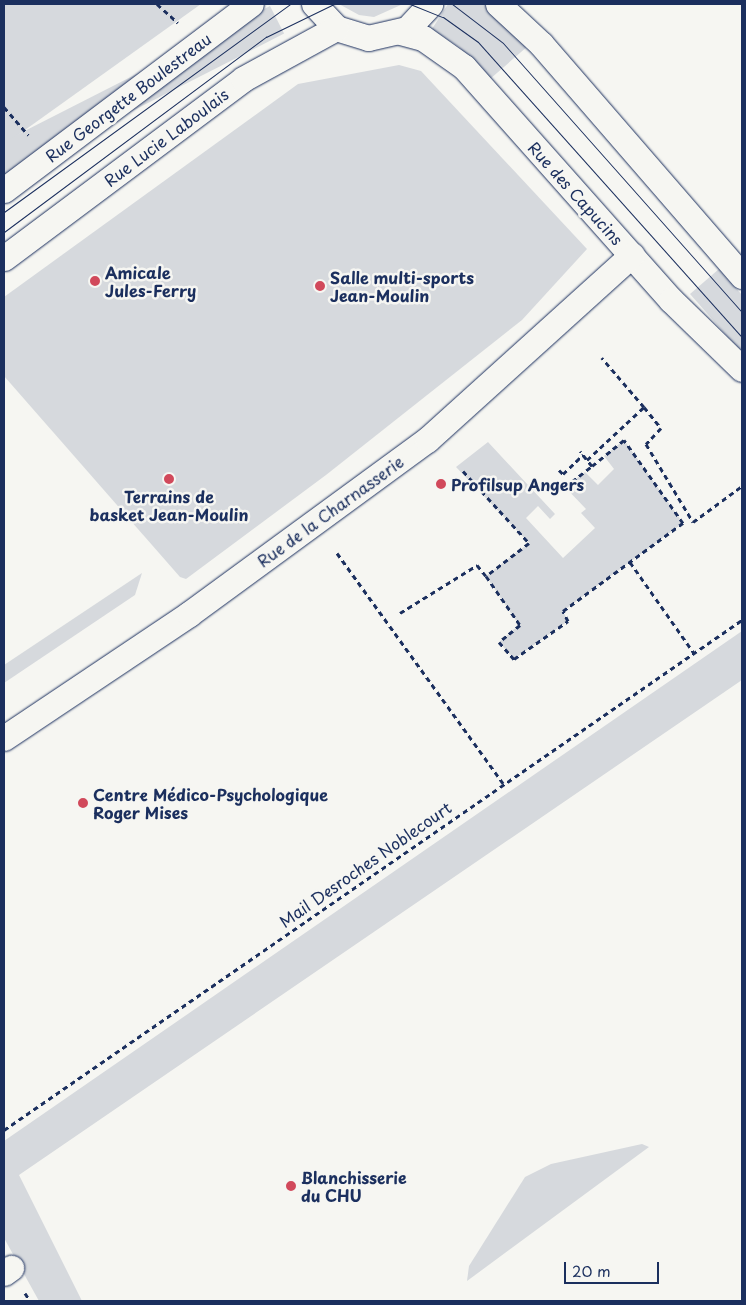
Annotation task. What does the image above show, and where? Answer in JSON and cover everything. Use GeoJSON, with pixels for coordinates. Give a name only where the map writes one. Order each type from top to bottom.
{"type":"FeatureCollection","features":[{"type":"Feature","properties":{"kind":"street","name":"Rue Georgette Boulestreau"},"geometry":{"type":"LineString","coordinates":[[4,190],[251,4]]}},
{"type":"Feature","properties":{"kind":"street"},"geometry":{"type":"LineString","coordinates":[[314,4],[336,28]]}},
{"type":"Feature","properties":{"kind":"street","name":"Rue des Capucins"},"geometry":{"type":"LineString","coordinates":[[336,28],[368,38],[400,32],[418,20],[430,4]]}},
{"type":"Feature","properties":{"kind":"street"},"geometry":{"type":"LineString","coordinates":[[498,4],[541,44],[742,276]]}},
{"type":"Feature","properties":{"kind":"street","name":"Rue Lucie Laboulais"},"geometry":{"type":"LineString","coordinates":[[4,258],[243,79],[336,28]]}},
{"type":"Feature","properties":{"kind":"street","name":"Rue des Capucins"},"geometry":{"type":"LineString","coordinates":[[400,32],[423,38],[464,67],[632,255],[742,370]]}},
{"type":"Feature","properties":{"kind":"street","name":"Rue de la Charnasserie"},"geometry":{"type":"LineString","coordinates":[[4,738],[188,614],[427,440],[632,255]]}},
{"type":"Feature","properties":{"kind":"path"},"geometry":{"type":"LineString","coordinates":[[157,4],[179,23]]}},
{"type":"Feature","properties":{"kind":"path"},"geometry":{"type":"LineString","coordinates":[[4,107],[28,135]]}},
{"type":"Feature","properties":{"kind":"path"},"geometry":{"type":"LineString","coordinates":[[602,358],[661,428],[646,444],[692,522],[742,486]]}},
{"type":"Feature","properties":{"kind":"path"},"geometry":{"type":"LineString","coordinates":[[587,460],[644,407]]}},
{"type":"Feature","properties":{"kind":"path"},"geometry":{"type":"LineString","coordinates":[[400,613],[477,565],[520,625],[499,642],[514,659],[568,621],[563,611],[683,523],[624,440],[565,488]]}},
{"type":"Feature","properties":{"kind":"path"},"geometry":{"type":"LineString","coordinates":[[580,451],[592,466]]}},
{"type":"Feature","properties":{"kind":"path"},"geometry":{"type":"LineString","coordinates":[[559,470],[563,474],[583,455]]}},
{"type":"Feature","properties":{"kind":"path"},"geometry":{"type":"LineString","coordinates":[[463,472],[529,543],[486,576]]}},
{"type":"Feature","properties":{"kind":"path"},"geometry":{"type":"LineString","coordinates":[[337,553],[503,783]]}},
{"type":"Feature","properties":{"kind":"path"},"geometry":{"type":"LineString","coordinates":[[630,562],[694,653]]}},
{"type":"Feature","properties":{"kind":"path","name":"Mail Desroches Noblecourt"},"geometry":{"type":"LineString","coordinates":[[4,1130],[503,783],[742,620]]}},
{"type":"Feature","properties":{"kind":"shaded area"},"geometry":{"type":"Polygon","coordinates":[[[4,4],[201,4],[4,145],[4,4]]]}},
{"type":"Feature","properties":{"kind":"shaded area"},"geometry":{"type":"Polygon","coordinates":[[[339,4],[403,4],[374,17],[359,15],[339,4]]]}},
{"type":"Feature","properties":{"kind":"shaded area"},"geometry":{"type":"Polygon","coordinates":[[[448,4],[484,4],[528,46],[490,79],[459,47],[432,29],[448,4]]]}},
{"type":"Feature","properties":{"kind":"shaded area"},"geometry":{"type":"Polygon","coordinates":[[[270,6],[284,34],[4,176],[4,142],[270,6]]]}},
{"type":"Feature","properties":{"kind":"shaded area"},"geometry":{"type":"Polygon","coordinates":[[[399,65],[421,71],[587,249],[522,320],[326,475],[186,579],[180,577],[4,376],[4,297],[298,84],[399,65]]]}},
{"type":"Feature","properties":{"kind":"shaded area"},"geometry":{"type":"Polygon","coordinates":[[[719,269],[742,295],[742,353],[690,294],[719,269]]]}},
{"type":"Feature","properties":{"kind":"shaded area"},"geometry":{"type":"Polygon","coordinates":[[[624,440],[683,523],[563,611],[568,621],[514,659],[499,642],[519,625],[486,576],[529,543],[456,467],[488,442],[555,514],[550,519],[538,506],[526,518],[563,558],[595,528],[581,513],[586,509],[565,487],[585,472],[598,485],[614,469],[604,456],[624,440]]]}},
{"type":"Feature","properties":{"kind":"shaded area"},"geometry":{"type":"Polygon","coordinates":[[[142,573],[135,595],[4,683],[4,665],[142,573]]]}},
{"type":"Feature","properties":{"kind":"shaded area"},"geometry":{"type":"Polygon","coordinates":[[[742,631],[742,680],[19,1175],[82,1301],[39,1301],[4,1238],[4,1141],[742,631]]]}},
{"type":"Feature","properties":{"kind":"shaded area"},"geometry":{"type":"Polygon","coordinates":[[[642,1144],[649,1147],[467,1281],[469,1266],[525,1177],[551,1164],[642,1144]]]}},
{"type":"Feature","properties":{"kind":"tram line"},"geometry":{"type":"LineString","coordinates":[[4,212],[290,4]]}},
{"type":"Feature","properties":{"kind":"tram line"},"geometry":{"type":"LineString","coordinates":[[4,232],[266,37],[334,4]]}},
{"type":"Feature","properties":{"kind":"tram line"},"geometry":{"type":"LineString","coordinates":[[410,4],[443,17],[478,42],[742,337]]}},
{"type":"Feature","properties":{"kind":"tram line"},"geometry":{"type":"LineString","coordinates":[[452,4],[503,43],[742,312]]}},
{"type":"Feature","properties":{"kind":"place","name":"Amicale Jules-Ferry"},"geometry":{"type":"Point","coordinates":[95,281]}},
{"type":"Feature","properties":{"kind":"place","name":"Salle multi-sports Jean-Moulin"},"geometry":{"type":"Point","coordinates":[320,286]}},
{"type":"Feature","properties":{"kind":"place","name":"Terrains de basket Jean-Moulin"},"geometry":{"type":"Point","coordinates":[169,479]}},
{"type":"Feature","properties":{"kind":"place","name":"Profilsup Angers"},"geometry":{"type":"Point","coordinates":[441,484]}},
{"type":"Feature","properties":{"kind":"place","name":"Centre Médico-Psychologique Roger Mises"},"geometry":{"type":"Point","coordinates":[83,803]}},
{"type":"Feature","properties":{"kind":"place","name":"Blanchisserie du CHU"},"geometry":{"type":"Point","coordinates":[291,1186]}}]}
